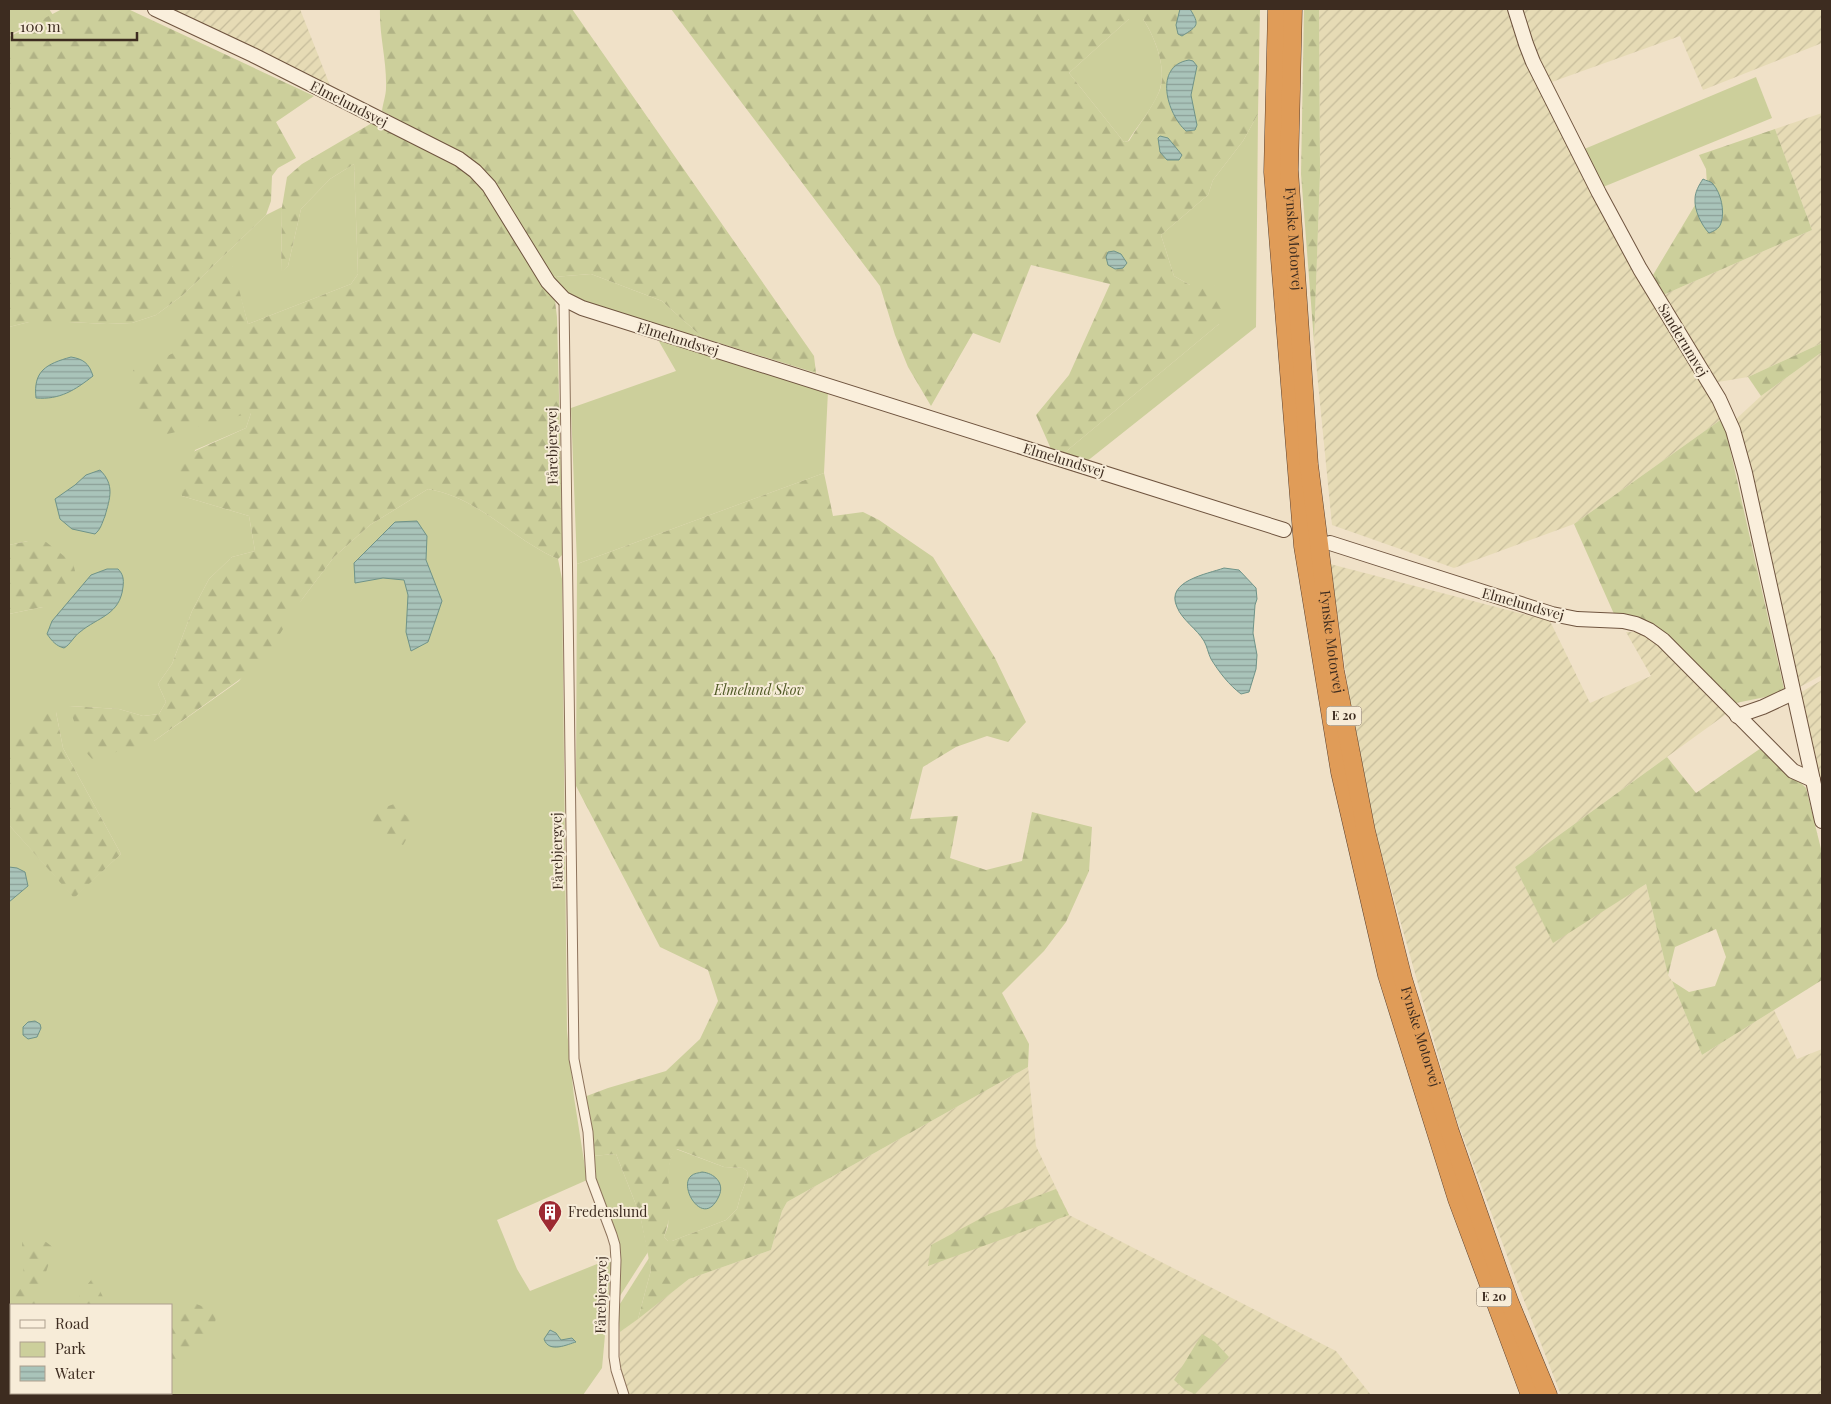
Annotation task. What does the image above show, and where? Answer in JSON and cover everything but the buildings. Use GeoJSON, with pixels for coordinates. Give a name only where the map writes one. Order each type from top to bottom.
{"type":"FeatureCollection","features":[{"type":"Feature","properties":{"kind":"highway","name":"Fynske Motorvej"},"geometry":{"type":"LineString","coordinates":[[1277,9],[1273,172],[1302,536],[1340,772],[1387,975],[1457,1199],[1530,1395]]}},
{"type":"Feature","properties":{"kind":"highway","name":"Fynske Motorvej"},"geometry":{"type":"LineString","coordinates":[[1292,9],[1290,180],[1309,465],[1335,671],[1366,831],[1403,979],[1450,1132],[1509,1300],[1548,1395]]}},
{"type":"Feature","properties":{"kind":"street","name":"Elmelundsvej"},"geometry":{"type":"LineString","coordinates":[[156,9],[253,55],[417,138],[459,160],[475,171],[488,186],[548,282],[564,299],[582,308],[1284,530]]}},
{"type":"Feature","properties":{"kind":"street","name":"Sanderumvej"},"geometry":{"type":"LineString","coordinates":[[1515,9],[1533,62],[1602,198],[1640,270],[1729,418],[1745,474],[1822,821]]}},
{"type":"Feature","properties":{"kind":"street","name":"Fårebjergvej"},"geometry":{"type":"LineString","coordinates":[[564,299],[574,1058],[588,1132],[591,1179],[615,1245],[614,1357],[624,1395]]}},
{"type":"Feature","properties":{"kind":"street","name":"Elmelundsvej"},"geometry":{"type":"LineString","coordinates":[[1330,543],[1552,614],[1577,619],[1623,621],[1636,624],[1662,640],[1793,771],[1813,780]]}},
{"type":"Feature","properties":{"kind":"street"},"geometry":{"type":"LineString","coordinates":[[1737,716],[1763,707],[1793,693]]}},
{"type":"Feature","properties":{"kind":"shaded area"},"geometry":{"type":"Polygon","coordinates":[[[166,9],[300,9],[331,88],[166,9]]]}},
{"type":"Feature","properties":{"kind":"shaded area"},"geometry":{"type":"Polygon","coordinates":[[[1319,9],[1509,9],[1723,418],[1574,524],[1454,568],[1332,525],[1314,342],[1320,173],[1319,9]]]}},
{"type":"Feature","properties":{"kind":"shaded area"},"geometry":{"type":"Polygon","coordinates":[[[1521,9],[1822,9],[1822,43],[1703,90],[1680,36],[1549,83],[1535,57],[1521,9]]]}},
{"type":"Feature","properties":{"kind":"shaded area"},"geometry":{"type":"Polygon","coordinates":[[[1822,113],[1822,343],[1748,377],[1718,382],[1663,295],[1812,230],[1775,129],[1822,113]]]}},
{"type":"Feature","properties":{"kind":"shaded area"},"geometry":{"type":"Polygon","coordinates":[[[1822,352],[1822,675],[1796,689],[1735,420],[1761,396],[1822,352]]]}},
{"type":"Feature","properties":{"kind":"shaded area"},"geometry":{"type":"Polygon","coordinates":[[[1330,564],[1550,621],[1590,703],[1651,676],[1626,632],[1638,632],[1657,643],[1729,712],[1515,867],[1553,942],[1646,884],[1668,975],[1702,1055],[1774,1010],[1797,1059],[1822,1049],[1822,1395],[1561,1395],[1455,1115],[1365,796],[1330,564]]]}},
{"type":"Feature","properties":{"kind":"shaded area"},"geometry":{"type":"Polygon","coordinates":[[[1822,680],[1822,809],[1798,694],[1822,680]]]}},
{"type":"Feature","properties":{"kind":"shaded area"},"geometry":{"type":"Polygon","coordinates":[[[1028,1067],[1036,1146],[1069,1215],[1336,1351],[1371,1395],[630,1395],[620,1373],[620,1332],[689,1279],[771,1250],[782,1211],[787,1202],[1028,1067]]]}},
{"type":"Feature","properties":{"kind":"green space"},"geometry":{"type":"Polygon","coordinates":[[[9,9],[49,9],[53,15],[9,35],[9,9]]]}},
{"type":"Feature","properties":{"kind":"green space"},"geometry":{"type":"Polygon","coordinates":[[[62,9],[128,9],[314,96],[276,122],[296,158],[278,168],[272,176],[271,201],[266,215],[183,295],[156,315],[132,323],[29,322],[9,327],[9,37],[62,9]]]}},
{"type":"Feature","properties":{"kind":"green space"},"geometry":{"type":"Polygon","coordinates":[[[380,9],[572,9],[814,356],[816,373],[703,338],[662,301],[591,274],[553,277],[523,228],[451,149],[382,111],[386,91],[386,78],[380,9]]]}},
{"type":"Feature","properties":{"kind":"green space"},"geometry":{"type":"Polygon","coordinates":[[[671,9],[1260,9],[1258,114],[1243,141],[1213,180],[1208,195],[1161,235],[1174,276],[1190,285],[1214,285],[1223,291],[1225,313],[1219,324],[1063,454],[1051,449],[1036,415],[1069,375],[1110,284],[1031,265],[1000,343],[973,333],[931,406],[908,367],[895,335],[880,286],[671,9]],[[1129,19],[1069,73],[1124,142],[1129,141],[1149,111],[1159,92],[1161,83],[1162,74],[1159,54],[1152,35],[1143,19],[1129,19]]]}},
{"type":"Feature","properties":{"kind":"green space"},"geometry":{"type":"Polygon","coordinates":[[[1304,9],[1319,9],[1320,173],[1314,342],[1301,174],[1304,9]]]}},
{"type":"Feature","properties":{"kind":"green space"},"geometry":{"type":"Polygon","coordinates":[[[1129,19],[1143,19],[1148,26],[1159,54],[1162,74],[1159,92],[1153,105],[1128,141],[1124,142],[1069,73],[1129,19]]]}},
{"type":"Feature","properties":{"kind":"green space"},"geometry":{"type":"Polygon","coordinates":[[[1756,77],[1772,118],[1603,187],[1582,150],[1756,77]]]}},
{"type":"Feature","properties":{"kind":"green space"},"geometry":{"type":"Polygon","coordinates":[[[1258,114],[1256,327],[1086,462],[1063,454],[1219,324],[1214,285],[1190,285],[1174,276],[1161,235],[1208,195],[1213,180],[1243,141],[1258,114]]]}},
{"type":"Feature","properties":{"kind":"green space"},"geometry":{"type":"Polygon","coordinates":[[[372,123],[463,168],[480,185],[536,276],[555,301],[563,554],[558,559],[541,551],[463,500],[446,493],[428,489],[370,525],[334,557],[303,598],[260,665],[154,741],[92,759],[83,749],[69,706],[119,709],[143,716],[159,714],[166,702],[158,684],[172,664],[192,611],[209,579],[232,557],[255,551],[249,516],[182,496],[177,467],[195,451],[246,428],[251,413],[160,436],[136,405],[133,370],[181,350],[176,337],[180,319],[233,266],[248,324],[351,284],[358,274],[354,164],[330,179],[301,209],[288,266],[281,273],[282,207],[287,177],[302,164],[372,123]]]}},
{"type":"Feature","properties":{"kind":"green space"},"geometry":{"type":"Polygon","coordinates":[[[1775,129],[1812,230],[1663,295],[1653,275],[1707,185],[1706,169],[1699,155],[1775,129]]]}},
{"type":"Feature","properties":{"kind":"green space"},"geometry":{"type":"Polygon","coordinates":[[[354,164],[358,274],[351,284],[248,324],[232,266],[251,413],[246,428],[195,450],[182,496],[249,516],[255,551],[232,557],[209,579],[192,611],[172,664],[158,684],[166,702],[159,714],[143,716],[119,709],[69,706],[154,741],[239,681],[334,557],[370,525],[428,489],[446,493],[463,500],[541,551],[558,559],[562,579],[567,1031],[574,1097],[587,1180],[497,1220],[517,1269],[530,1291],[612,1258],[602,1368],[583,1395],[9,1395],[9,825],[74,897],[121,854],[63,748],[56,712],[9,760],[9,614],[43,607],[28,541],[9,545],[9,327],[29,322],[132,323],[156,315],[183,295],[266,215],[282,207],[281,272],[288,266],[301,209],[330,179],[354,164]]]}},
{"type":"Feature","properties":{"kind":"green space"},"geometry":{"type":"Polygon","coordinates":[[[591,274],[662,301],[703,338],[672,333],[592,306],[569,295],[557,285],[553,277],[591,274]]]}},
{"type":"Feature","properties":{"kind":"green space"},"geometry":{"type":"Polygon","coordinates":[[[657,338],[828,391],[824,473],[577,564],[571,408],[676,371],[657,338]]]}},
{"type":"Feature","properties":{"kind":"green space"},"geometry":{"type":"Polygon","coordinates":[[[1822,343],[1822,352],[1761,396],[1748,377],[1822,343]]]}},
{"type":"Feature","properties":{"kind":"green space"},"geometry":{"type":"Polygon","coordinates":[[[1723,418],[1785,693],[1736,703],[1660,630],[1614,614],[1574,524],[1723,418]]]}},
{"type":"Feature","properties":{"kind":"green space","name":"Elmelund Skov"},"geometry":{"type":"Polygon","coordinates":[[[824,473],[833,516],[863,512],[879,520],[933,557],[995,658],[1026,722],[1008,742],[987,736],[956,747],[923,767],[910,819],[958,816],[950,858],[986,870],[1022,861],[1032,812],[1092,827],[1089,871],[1066,922],[1044,951],[1002,993],[1029,1044],[1028,1067],[787,1202],[782,1211],[771,1250],[689,1279],[638,1319],[651,1270],[640,1215],[616,1154],[591,1156],[584,1097],[666,1071],[700,1039],[718,1001],[708,970],[660,947],[576,786],[577,564],[824,473]],[[677,1149],[673,1154],[669,1170],[670,1214],[664,1237],[668,1241],[726,1220],[737,1209],[748,1176],[747,1171],[743,1168],[724,1167],[677,1149]]]}},
{"type":"Feature","properties":{"kind":"green space"},"geometry":{"type":"Polygon","coordinates":[[[28,541],[46,542],[73,563],[75,571],[71,585],[53,601],[43,607],[9,614],[9,545],[28,541]]]}},
{"type":"Feature","properties":{"kind":"green space"},"geometry":{"type":"Polygon","coordinates":[[[49,709],[56,712],[63,748],[121,854],[74,898],[9,825],[9,760],[15,737],[49,709]]]}},
{"type":"Feature","properties":{"kind":"green space"},"geometry":{"type":"Polygon","coordinates":[[[1764,746],[1806,788],[1822,853],[1822,980],[1702,1055],[1672,981],[1689,992],[1715,986],[1726,957],[1716,929],[1675,947],[1668,975],[1646,884],[1553,943],[1515,867],[1667,757],[1696,793],[1764,746]]]}},
{"type":"Feature","properties":{"kind":"green space"},"geometry":{"type":"Polygon","coordinates":[[[394,804],[411,820],[409,835],[403,845],[391,839],[368,821],[370,817],[382,808],[394,804]]]}},
{"type":"Feature","properties":{"kind":"green space"},"geometry":{"type":"Polygon","coordinates":[[[676,1149],[724,1167],[743,1168],[747,1171],[748,1176],[737,1209],[726,1220],[668,1241],[664,1237],[669,1218],[668,1174],[669,1164],[676,1149]]]}},
{"type":"Feature","properties":{"kind":"green space"},"geometry":{"type":"Polygon","coordinates":[[[616,1154],[640,1215],[648,1252],[618,1299],[620,1259],[594,1176],[591,1156],[616,1154]]]}},
{"type":"Feature","properties":{"kind":"green space"},"geometry":{"type":"Polygon","coordinates":[[[1056,1189],[1069,1215],[928,1266],[931,1245],[989,1214],[1056,1189]]]}},
{"type":"Feature","properties":{"kind":"green space"},"geometry":{"type":"Polygon","coordinates":[[[22,1242],[46,1242],[54,1248],[35,1304],[10,1304],[10,1314],[9,1305],[24,1283],[22,1242]]]}},
{"type":"Feature","properties":{"kind":"green space"},"geometry":{"type":"Polygon","coordinates":[[[649,1258],[651,1270],[638,1319],[620,1332],[618,1307],[649,1258]]]}},
{"type":"Feature","properties":{"kind":"green space"},"geometry":{"type":"Polygon","coordinates":[[[96,1274],[105,1278],[100,1291],[106,1304],[75,1304],[96,1274]]]}},
{"type":"Feature","properties":{"kind":"green space"},"geometry":{"type":"Polygon","coordinates":[[[181,1298],[217,1312],[214,1328],[173,1377],[172,1377],[172,1322],[181,1298]]]}},
{"type":"Feature","properties":{"kind":"green space"},"geometry":{"type":"Polygon","coordinates":[[[1202,1334],[1215,1342],[1229,1357],[1195,1394],[1184,1389],[1174,1380],[1202,1334]]]}},
{"type":"Feature","properties":{"kind":"water"},"geometry":{"type":"Polygon","coordinates":[[[1180,9],[1190,9],[1196,22],[1196,25],[1191,30],[1182,36],[1178,34],[1176,25],[1180,9]]]}},
{"type":"Feature","properties":{"kind":"water"},"geometry":{"type":"Polygon","coordinates":[[[1189,60],[1193,61],[1197,66],[1191,95],[1197,125],[1195,130],[1186,131],[1173,114],[1169,103],[1167,81],[1171,71],[1178,64],[1189,60]]]}},
{"type":"Feature","properties":{"kind":"water"},"geometry":{"type":"Polygon","coordinates":[[[1160,136],[1168,138],[1182,155],[1179,160],[1167,160],[1160,152],[1158,138],[1160,136]]]}},
{"type":"Feature","properties":{"kind":"water"},"geometry":{"type":"Polygon","coordinates":[[[1703,179],[1711,182],[1716,188],[1722,208],[1720,225],[1716,230],[1709,233],[1699,218],[1695,203],[1696,191],[1703,179]]]}},
{"type":"Feature","properties":{"kind":"water"},"geometry":{"type":"Polygon","coordinates":[[[1114,251],[1121,254],[1127,263],[1123,268],[1115,269],[1108,265],[1106,257],[1108,252],[1114,251]]]}},
{"type":"Feature","properties":{"kind":"water"},"geometry":{"type":"Polygon","coordinates":[[[71,357],[85,362],[93,376],[80,386],[60,396],[36,398],[37,381],[43,370],[48,366],[71,357]]]}},
{"type":"Feature","properties":{"kind":"water"},"geometry":{"type":"Polygon","coordinates":[[[100,470],[108,481],[110,492],[101,526],[95,534],[72,529],[60,519],[55,499],[86,475],[100,470]]]}},
{"type":"Feature","properties":{"kind":"water"},"geometry":{"type":"Polygon","coordinates":[[[417,521],[427,536],[426,560],[442,601],[428,642],[411,651],[406,632],[408,595],[404,580],[383,578],[355,583],[354,563],[395,522],[417,521]]]}},
{"type":"Feature","properties":{"kind":"water"},"geometry":{"type":"Polygon","coordinates":[[[1224,568],[1239,570],[1256,588],[1257,599],[1253,633],[1257,655],[1256,669],[1249,692],[1241,694],[1217,669],[1198,632],[1179,612],[1175,598],[1177,591],[1182,585],[1190,580],[1224,568]]]}},
{"type":"Feature","properties":{"kind":"water"},"geometry":{"type":"Polygon","coordinates":[[[107,569],[118,569],[123,577],[123,587],[118,604],[113,610],[78,634],[66,647],[56,645],[47,634],[52,621],[91,575],[107,569]]]}},
{"type":"Feature","properties":{"kind":"water"},"geometry":{"type":"Polygon","coordinates":[[[9,867],[25,872],[28,886],[9,902],[9,867]]]}},
{"type":"Feature","properties":{"kind":"water"},"geometry":{"type":"Polygon","coordinates":[[[35,1021],[40,1024],[41,1028],[37,1037],[28,1039],[23,1035],[23,1027],[28,1022],[35,1021]]]}},
{"type":"Feature","properties":{"kind":"water"},"geometry":{"type":"Polygon","coordinates":[[[702,1172],[711,1174],[721,1187],[719,1196],[713,1205],[706,1209],[700,1208],[694,1203],[688,1189],[688,1181],[691,1176],[702,1172]]]}},
{"type":"Feature","properties":{"kind":"water"},"geometry":{"type":"Polygon","coordinates":[[[550,1330],[556,1333],[561,1340],[572,1338],[576,1342],[559,1347],[550,1346],[546,1344],[544,1339],[550,1330]]]}},
{"type":"Feature","properties":{"kind":"place","name":"Fredenslund"},"geometry":{"type":"Point","coordinates":[550,1233]}}]}
